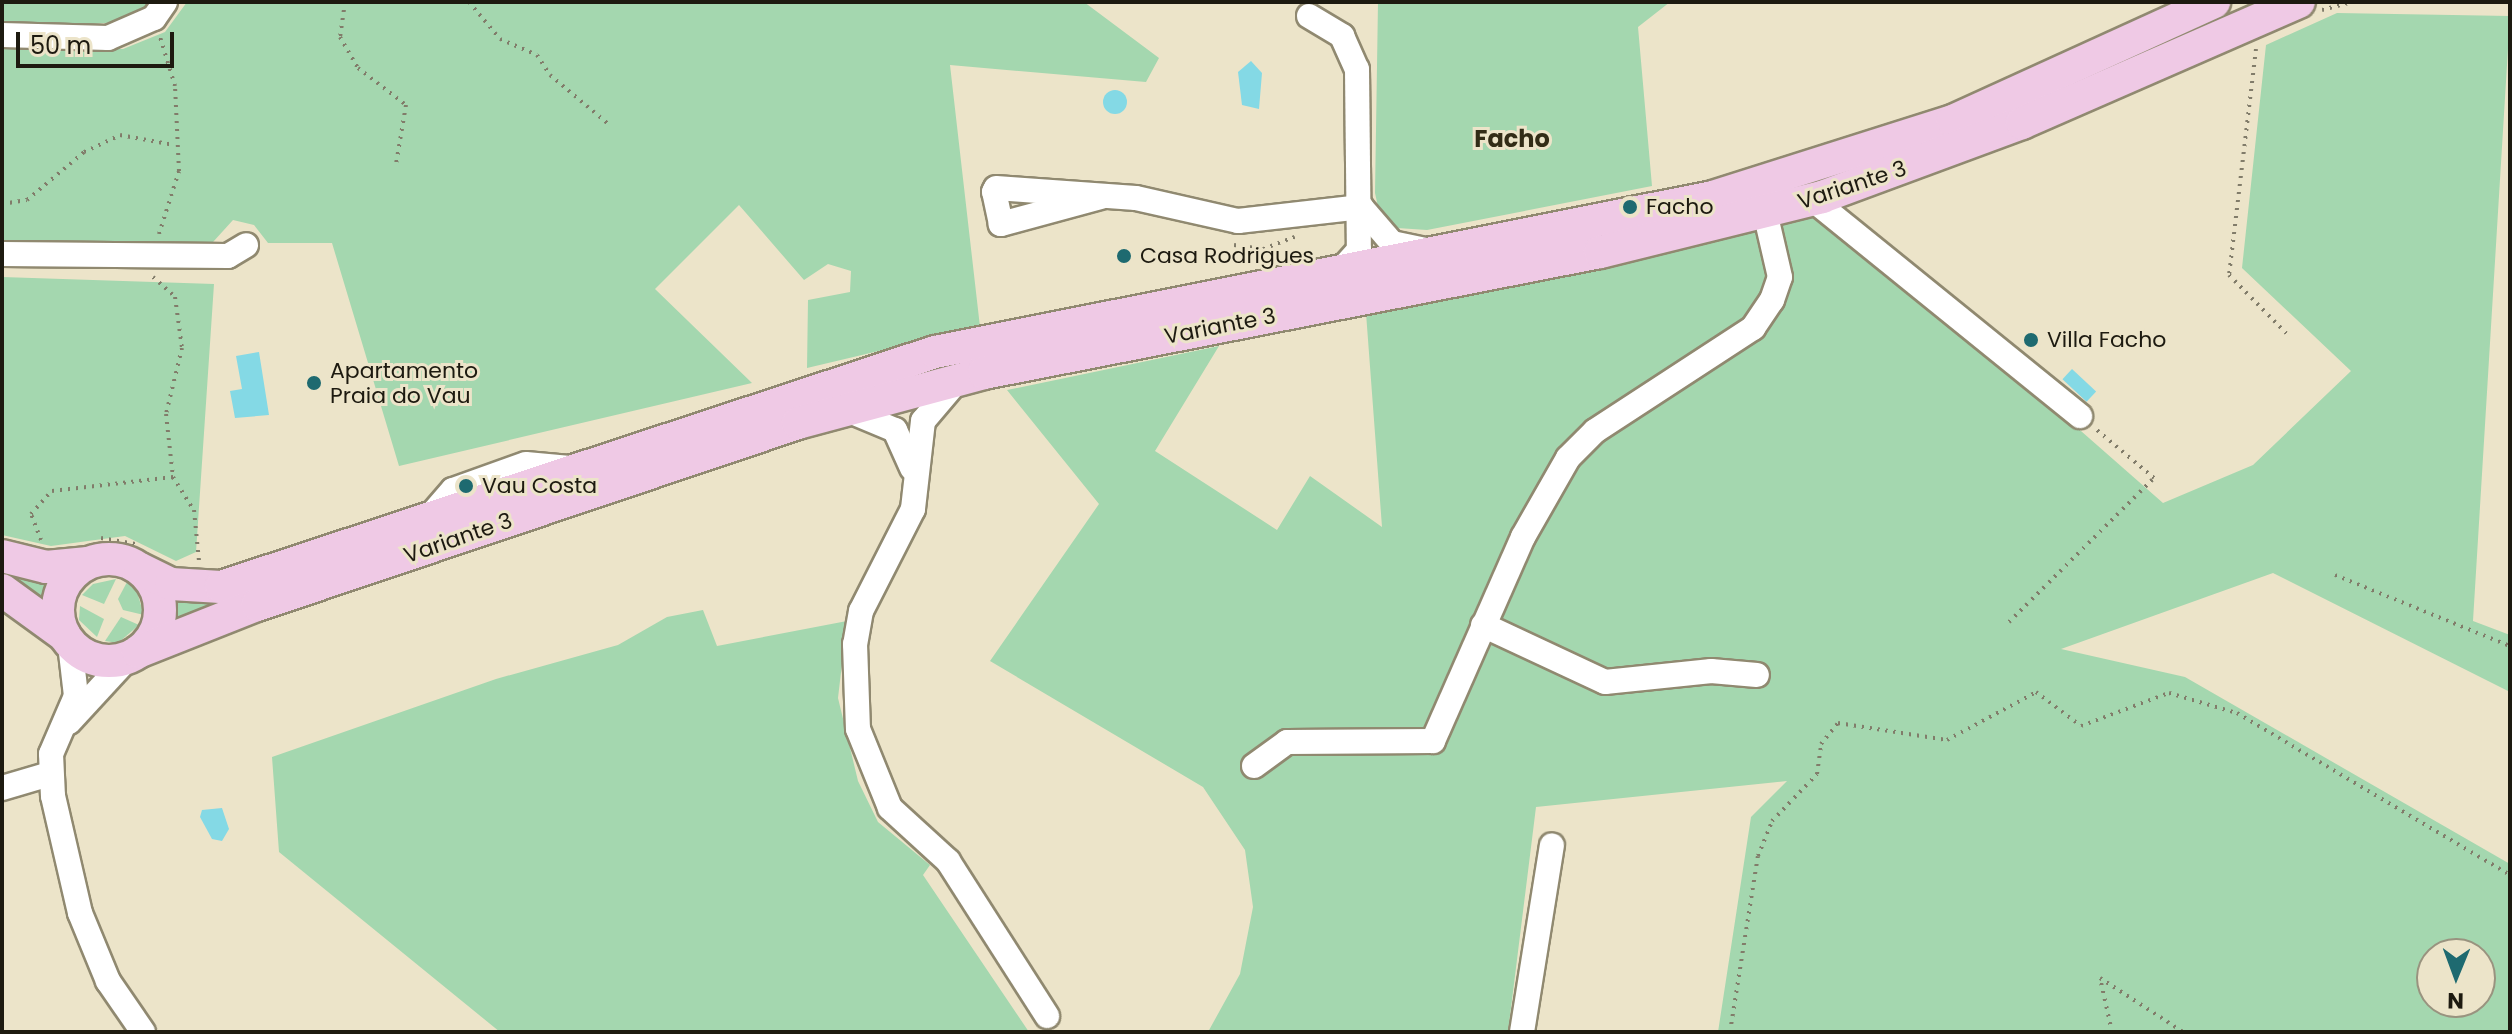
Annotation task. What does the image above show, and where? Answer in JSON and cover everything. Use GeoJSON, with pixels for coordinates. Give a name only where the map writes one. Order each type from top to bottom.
{"type":"FeatureCollection","features":[{"type":"Feature","properties":{"kind":"main road","name":"Variante 3"},"geometry":{"type":"LineString","coordinates":[[145,560],[171,584],[221,587],[570,468],[935,352],[1713,197],[1889,144],[2014,97],[2214,2]]}},
{"type":"Feature","properties":{"kind":"main road","name":"Variante 3"},"geometry":{"type":"LineString","coordinates":[[133,655],[257,605],[845,410],[960,379],[1600,252],[1812,199],[2022,123],[2255,17],[2299,2]]}},
{"type":"Feature","properties":{"kind":"main road"},"geometry":{"type":"LineString","coordinates":[[67,639],[60,593],[89,552]]}},
{"type":"Feature","properties":{"kind":"main road"},"geometry":{"type":"LineString","coordinates":[[2,556],[46,567],[89,552],[120,560],[145,560],[160,616],[133,655],[97,660],[2,590]]}},
{"type":"Feature","properties":{"kind":"street"},"geometry":{"type":"LineString","coordinates":[[2,35],[108,38],[159,10]]}},
{"type":"Feature","properties":{"kind":"street"},"geometry":{"type":"LineString","coordinates":[[1309,16],[1353,49],[1361,207],[1359,250],[1339,272]]}},
{"type":"Feature","properties":{"kind":"street"},"geometry":{"type":"LineString","coordinates":[[1101,197],[1238,221],[1361,207]]}},
{"type":"Feature","properties":{"kind":"street"},"geometry":{"type":"LineString","coordinates":[[1812,199],[2080,416]]}},
{"type":"Feature","properties":{"kind":"street"},"geometry":{"type":"LineString","coordinates":[[1361,207],[1392,243],[1442,251]]}},
{"type":"Feature","properties":{"kind":"street"},"geometry":{"type":"LineString","coordinates":[[1254,766],[1287,742],[1433,741],[1483,625],[1568,458],[1595,431],[1753,328],[1780,277],[1765,212]]}},
{"type":"Feature","properties":{"kind":"street"},"geometry":{"type":"LineString","coordinates":[[2,254],[153,258],[228,256],[246,245]]}},
{"type":"Feature","properties":{"kind":"street"},"geometry":{"type":"LineString","coordinates":[[960,379],[923,421],[916,490],[861,611],[855,644],[858,729],[890,808],[948,861],[1047,1016]]}},
{"type":"Feature","properties":{"kind":"street"},"geometry":{"type":"LineString","coordinates":[[845,410],[895,430],[916,490]]}},
{"type":"Feature","properties":{"kind":"street"},"geometry":{"type":"LineString","coordinates":[[1483,625],[1605,682],[1711,671],[1757,675]]}},
{"type":"Feature","properties":{"kind":"street"},"geometry":{"type":"LineString","coordinates":[[67,639],[76,696],[59,732],[50,774],[80,913],[108,981],[143,1032]]}},
{"type":"Feature","properties":{"kind":"street"},"geometry":{"type":"LineString","coordinates":[[59,732],[133,655]]}},
{"type":"Feature","properties":{"kind":"street"},"geometry":{"type":"LineString","coordinates":[[2,788],[50,774]]}},
{"type":"Feature","properties":{"kind":"street"},"geometry":{"type":"LineString","coordinates":[[1522,1032],[1552,845]]}},
{"type":"Feature","properties":{"kind":"path"},"geometry":{"type":"LineString","coordinates":[[345,2],[340,37],[358,68],[406,105],[396,164]]}},
{"type":"Feature","properties":{"kind":"path"},"geometry":{"type":"LineString","coordinates":[[469,2],[500,39],[537,55],[550,75],[607,123]]}},
{"type":"Feature","properties":{"kind":"path"},"geometry":{"type":"LineString","coordinates":[[159,10],[175,86],[174,145],[179,171],[153,258],[146,271],[175,297],[182,348],[166,414],[173,477],[194,510],[193,551],[209,576]]}},
{"type":"Feature","properties":{"kind":"path"},"geometry":{"type":"LineString","coordinates":[[2255,17],[2260,39],[2229,275],[2288,335]]}},
{"type":"Feature","properties":{"kind":"path"},"geometry":{"type":"LineString","coordinates":[[2,204],[27,200],[84,152],[120,135],[174,145]]}},
{"type":"Feature","properties":{"kind":"path"},"geometry":{"type":"LineString","coordinates":[[2009,622],[2154,478],[2080,416]]}},
{"type":"Feature","properties":{"kind":"path"},"geometry":{"type":"LineString","coordinates":[[34,549],[44,550],[31,514],[52,491],[173,477]]}},
{"type":"Feature","properties":{"kind":"path"},"geometry":{"type":"LineString","coordinates":[[89,552],[119,539],[145,560]]}},
{"type":"Feature","properties":{"kind":"path"},"geometry":{"type":"LineString","coordinates":[[2335,575],[2510,646]]}},
{"type":"Feature","properties":{"kind":"path"},"geometry":{"type":"LineString","coordinates":[[1730,1032],[1758,856],[1772,821],[1817,774],[1821,744],[1838,723],[1947,740],[2036,692],[2081,726],[2169,693],[2237,713],[2510,875]]}},
{"type":"Feature","properties":{"kind":"path"},"geometry":{"type":"LineString","coordinates":[[2112,1032],[2100,978],[2183,1032]]}},
{"type":"Feature","properties":{"kind":"green space"},"geometry":{"type":"Polygon","coordinates":[[[2,2],[154,2],[125,21],[64,27],[2,26],[2,2]]]}},
{"type":"Feature","properties":{"kind":"green space"},"geometry":{"type":"Polygon","coordinates":[[[187,2],[1084,2],[1159,58],[1146,82],[950,65],[980,327],[807,368],[808,300],[850,292],[851,271],[828,264],[804,280],[739,205],[655,289],[752,383],[399,466],[332,243],[268,243],[254,225],[233,220],[213,242],[2,242],[2,49],[123,49],[165,32],[187,2]]]}},
{"type":"Feature","properties":{"kind":"green space"},"geometry":{"type":"Polygon","coordinates":[[[1378,2],[1670,2],[1638,27],[1652,186],[1427,230],[1397,228],[1380,216],[1375,193],[1378,2]]]}},
{"type":"Feature","properties":{"kind":"green space"},"geometry":{"type":"Polygon","coordinates":[[[2337,13],[2510,16],[2473,621],[2510,635],[2510,692],[2273,573],[2061,649],[2185,677],[2510,864],[2510,1032],[1718,1032],[1751,817],[1787,781],[1536,807],[1508,1032],[1208,1032],[1240,974],[1253,907],[1245,850],[1203,787],[990,661],[1099,504],[1007,390],[1219,346],[1155,451],[1277,530],[1310,476],[1382,527],[1366,313],[1827,208],[2163,503],[2253,465],[2351,371],[2242,268],[2266,45],[2337,13]]]}},
{"type":"Feature","properties":{"kind":"green space"},"geometry":{"type":"Polygon","coordinates":[[[2,277],[214,284],[196,552],[176,561],[125,536],[51,546],[2,535],[2,277]]]}},
{"type":"Feature","properties":{"kind":"green space"},"geometry":{"type":"Polygon","coordinates":[[[2,566],[57,577],[46,606],[2,580],[2,566]]]}},
{"type":"Feature","properties":{"kind":"green space"},"geometry":{"type":"Polygon","coordinates":[[[116,579],[104,604],[82,595],[93,584],[116,579]]]}},
{"type":"Feature","properties":{"kind":"green space"},"geometry":{"type":"Polygon","coordinates":[[[127,582],[137,592],[144,615],[123,610],[118,599],[127,582]]]}},
{"type":"Feature","properties":{"kind":"green space"},"geometry":{"type":"Polygon","coordinates":[[[173,593],[225,598],[226,605],[175,624],[173,593]]]}},
{"type":"Feature","properties":{"kind":"green space"},"geometry":{"type":"Polygon","coordinates":[[[80,606],[104,619],[97,637],[79,620],[80,606]]]}},
{"type":"Feature","properties":{"kind":"green space"},"geometry":{"type":"Polygon","coordinates":[[[703,610],[717,646],[847,621],[838,698],[858,781],[878,822],[930,865],[923,875],[1029,1032],[500,1032],[279,852],[272,757],[496,679],[618,645],[667,617],[703,610]]]}},
{"type":"Feature","properties":{"kind":"green space"},"geometry":{"type":"Polygon","coordinates":[[[121,617],[139,625],[118,643],[105,641],[121,617]]]}},
{"type":"Feature","properties":{"kind":"water"},"geometry":{"type":"Polygon","coordinates":[[[1251,61],[1262,73],[1259,109],[1242,105],[1238,72],[1251,61]]]}},
{"type":"Feature","properties":{"kind":"water"},"geometry":{"type":"Polygon","coordinates":[[[1115,90],[1124,93],[1127,102],[1124,111],[1115,114],[1106,111],[1103,102],[1106,93],[1115,90]]]}},
{"type":"Feature","properties":{"kind":"water"},"geometry":{"type":"Polygon","coordinates":[[[259,352],[269,415],[235,418],[230,391],[242,389],[236,356],[259,352]]]}},
{"type":"Feature","properties":{"kind":"water"},"geometry":{"type":"Polygon","coordinates":[[[2072,369],[2096,392],[2087,402],[2062,379],[2072,369]]]}},
{"type":"Feature","properties":{"kind":"water"},"geometry":{"type":"Polygon","coordinates":[[[222,808],[229,829],[222,841],[212,839],[200,817],[202,810],[222,808]]]}},
{"type":"Feature","properties":{"kind":"place","name":"Facho"},"geometry":{"type":"Point","coordinates":[1630,207]}},
{"type":"Feature","properties":{"kind":"place","name":"Casa Rodrigues"},"geometry":{"type":"Point","coordinates":[1124,256]}},
{"type":"Feature","properties":{"kind":"place","name":"Villa Facho"},"geometry":{"type":"Point","coordinates":[2031,340]}},
{"type":"Feature","properties":{"kind":"place","name":"Apartamento Praia do Vau"},"geometry":{"type":"Point","coordinates":[314,383]}},
{"type":"Feature","properties":{"kind":"place","name":"Vau Costa"},"geometry":{"type":"Point","coordinates":[466,486]}},
{"type":"Feature","properties":{"kind":"district","name":"Facho"},"geometry":{"type":"Point","coordinates":[1512,139]}}]}
